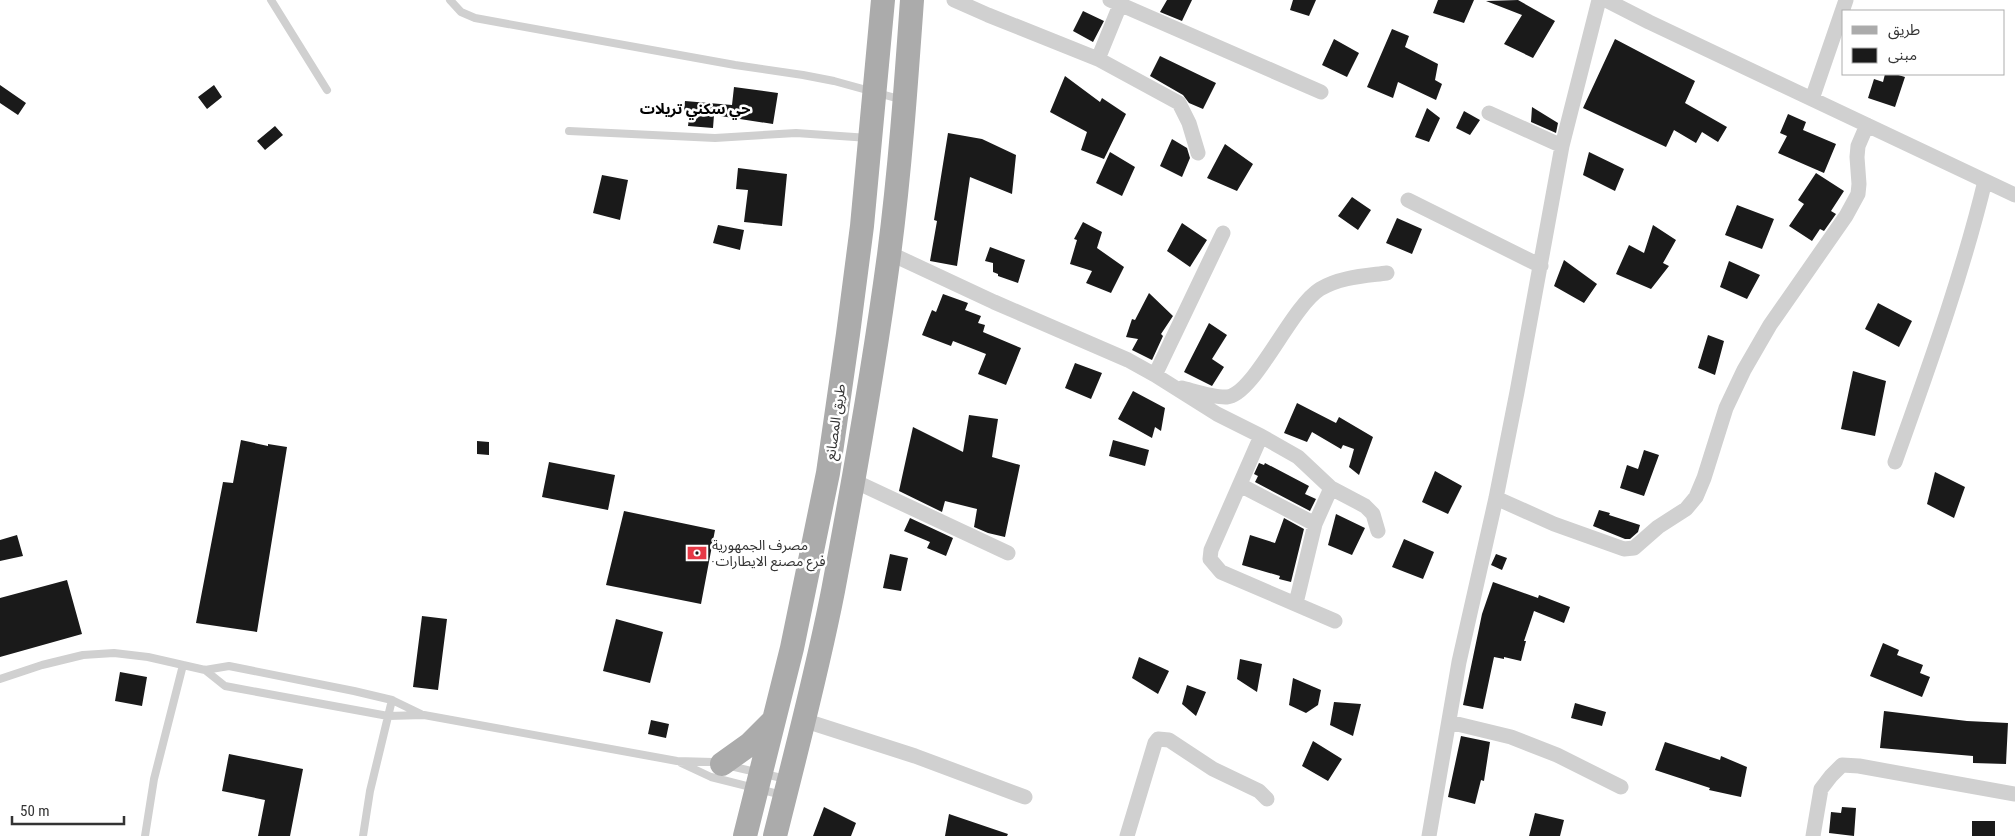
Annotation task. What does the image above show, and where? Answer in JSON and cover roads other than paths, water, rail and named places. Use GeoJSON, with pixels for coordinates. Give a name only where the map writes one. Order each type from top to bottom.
{"type":"FeatureCollection","features":[{"type":"Feature","properties":{"kind":"main road","name":"طريق المصانع"},"geometry":{"type":"LineString","coordinates":[[744,836],[792,648],[828,473],[851,315],[883,0]]}},
{"type":"Feature","properties":{"kind":"main road","name":"طريق المصانع"},"geometry":{"type":"LineString","coordinates":[[776,836],[828,611],[876,342],[889,253],[905,100],[912,0]]}},
{"type":"Feature","properties":{"kind":"main road"},"geometry":{"type":"LineString","coordinates":[[722,764],[750,744],[773,720]]}},
{"type":"Feature","properties":{"kind":"street"},"geometry":{"type":"LineString","coordinates":[[954,0],[1098,59],[1179,103],[1189,123],[1198,153]]}},
{"type":"Feature","properties":{"kind":"street"},"geometry":{"type":"LineString","coordinates":[[1429,836],[1461,653],[1496,498],[1562,146],[1599,0]]}},
{"type":"Feature","properties":{"kind":"street"},"geometry":{"type":"LineString","coordinates":[[1606,0],[2015,195]]}},
{"type":"Feature","properties":{"kind":"street"},"geometry":{"type":"LineString","coordinates":[[1098,59],[1115,3],[1321,92]]}},
{"type":"Feature","properties":{"kind":"street"},"geometry":{"type":"LineString","coordinates":[[1812,99],[1842,12]]}},
{"type":"Feature","properties":{"kind":"street"},"geometry":{"type":"LineString","coordinates":[[1489,113],[1562,146]]}},
{"type":"Feature","properties":{"kind":"street"},"geometry":{"type":"LineString","coordinates":[[1496,498],[1554,524],[1624,549],[1634,548],[1658,527],[1686,509],[1696,497],[1704,478],[1726,408],[1744,370],[1770,325],[1846,216],[1858,194],[1857,151],[1867,125]]}},
{"type":"Feature","properties":{"kind":"street"},"geometry":{"type":"LineString","coordinates":[[1895,462],[1939,338],[1976,218],[1985,181]]}},
{"type":"Feature","properties":{"kind":"street"},"geometry":{"type":"LineString","coordinates":[[1408,200],[1541,266]]}},
{"type":"Feature","properties":{"kind":"street"},"geometry":{"type":"LineString","coordinates":[[1155,374],[1223,233]]}},
{"type":"Feature","properties":{"kind":"street"},"geometry":{"type":"LineString","coordinates":[[889,253],[1155,374],[1217,414],[1298,457],[1330,488],[1365,506],[1373,514],[1378,531]]}},
{"type":"Feature","properties":{"kind":"street"},"geometry":{"type":"LineString","coordinates":[[1176,387],[1226,397],[1236,395],[1246,387],[1287,326],[1319,289],[1344,278],[1387,273]]}},
{"type":"Feature","properties":{"kind":"street"},"geometry":{"type":"LineString","coordinates":[[1261,436],[1211,550],[1210,559],[1221,572],[1335,620]]}},
{"type":"Feature","properties":{"kind":"street"},"geometry":{"type":"LineString","coordinates":[[852,480],[1008,553]]}},
{"type":"Feature","properties":{"kind":"street"},"geometry":{"type":"LineString","coordinates":[[1240,485],[1315,524]]}},
{"type":"Feature","properties":{"kind":"street"},"geometry":{"type":"LineString","coordinates":[[1296,603],[1315,524],[1330,488]]}},
{"type":"Feature","properties":{"kind":"street"},"geometry":{"type":"LineString","coordinates":[[803,720],[915,756],[1024,797]]}},
{"type":"Feature","properties":{"kind":"street"},"geometry":{"type":"LineString","coordinates":[[1449,722],[1511,737],[1557,755],[1622,787]]}},
{"type":"Feature","properties":{"kind":"street"},"geometry":{"type":"LineString","coordinates":[[1127,836],[1155,743],[1158,739],[1169,740],[1214,768],[1259,791],[1267,799]]}},
{"type":"Feature","properties":{"kind":"street"},"geometry":{"type":"LineString","coordinates":[[1813,836],[1821,790],[1842,765],[1859,766],[2015,794]]}},
{"type":"Feature","properties":{"kind":"lane"},"geometry":{"type":"LineString","coordinates":[[271,0],[327,90]]}},
{"type":"Feature","properties":{"kind":"lane"},"geometry":{"type":"LineString","coordinates":[[450,0],[461,12],[475,18],[803,75],[834,81],[905,100]]}},
{"type":"Feature","properties":{"kind":"lane"},"geometry":{"type":"LineString","coordinates":[[569,131],[716,138],[796,133],[870,138]]}},
{"type":"Feature","properties":{"kind":"lane"},"geometry":{"type":"LineString","coordinates":[[0,679],[42,665],[91,654],[114,653],[148,657],[205,670],[229,666],[354,690],[392,700],[424,715]]}},
{"type":"Feature","properties":{"kind":"lane"},"geometry":{"type":"LineString","coordinates":[[146,836],[154,778],[183,665]]}},
{"type":"Feature","properties":{"kind":"lane"},"geometry":{"type":"LineString","coordinates":[[205,670],[225,686],[388,716],[424,715],[677,761],[722,764],[758,780],[787,788]]}},
{"type":"Feature","properties":{"kind":"lane"},"geometry":{"type":"LineString","coordinates":[[363,836],[370,791],[392,700]]}},
{"type":"Feature","properties":{"kind":"lane"},"geometry":{"type":"LineString","coordinates":[[677,761],[711,777],[758,780],[787,788]]}},
{"type":"Feature","properties":{"kind":"place","name":"مصرف الجمهورية -فرع مصنع الايطارات"},"geometry":{"type":"Point","coordinates":[697,553]}},
{"type":"Feature","properties":{"kind":"district","name":"حي سكني تريلات"},"geometry":{"type":"Point","coordinates":[695,109]}}]}
